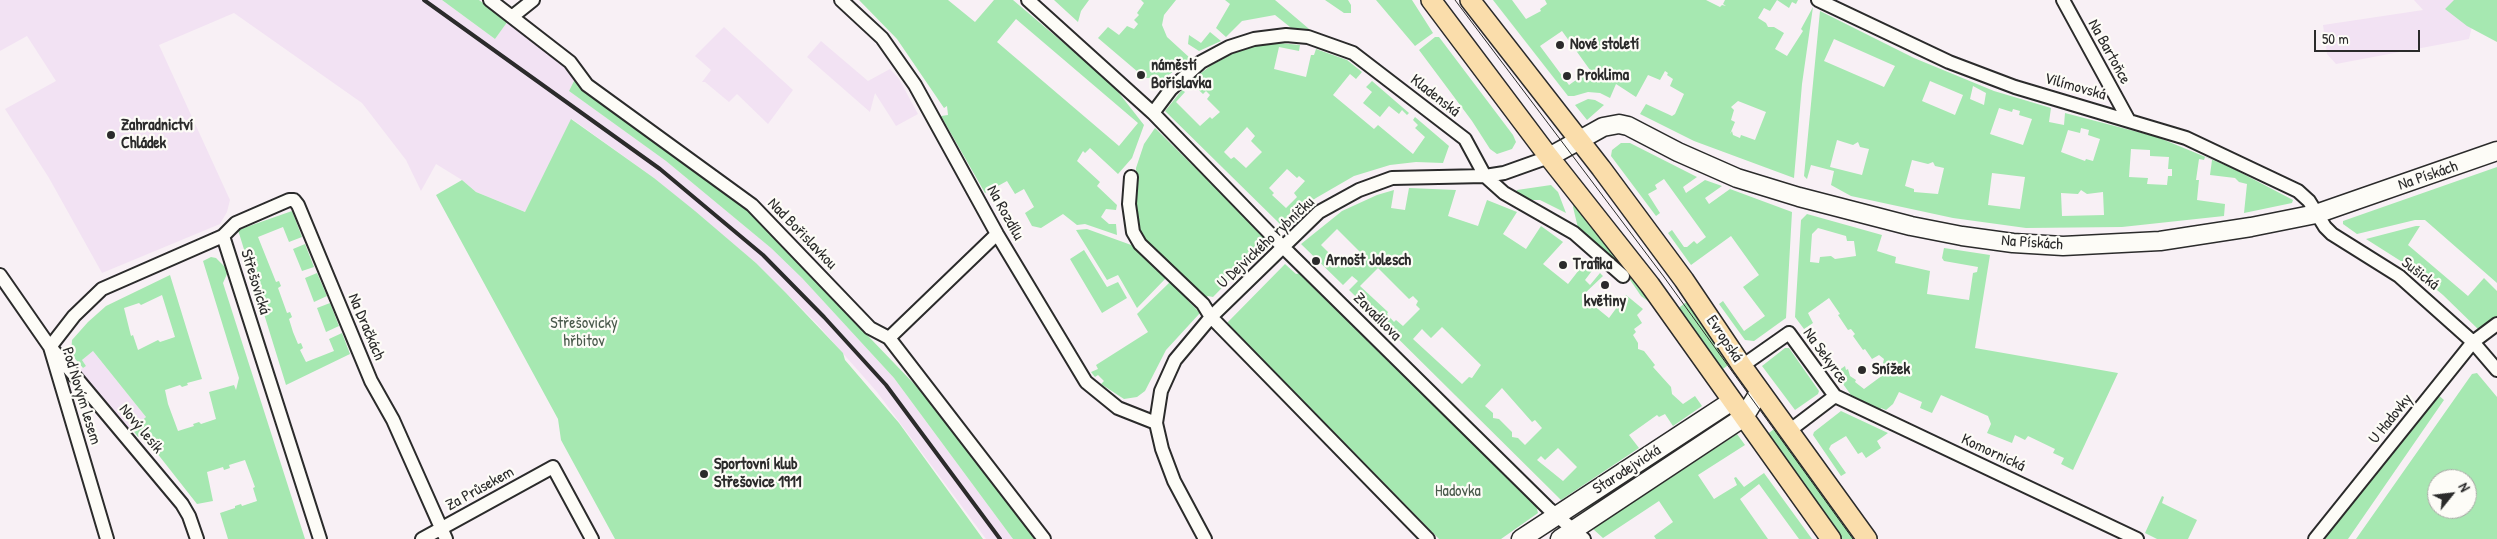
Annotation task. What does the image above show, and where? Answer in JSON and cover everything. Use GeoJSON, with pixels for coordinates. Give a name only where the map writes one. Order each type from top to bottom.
{"type":"FeatureCollection","features":[{"type":"Feature","properties":{"kind":"main road","name":"Evropská"},"geometry":{"type":"LineString","coordinates":[[1431,0],[1550,157],[1650,284],[1831,539]]}},
{"type":"Feature","properties":{"kind":"main road","name":"Evropská"},"geometry":{"type":"LineString","coordinates":[[1470,0],[1684,280],[1742,366],[1867,539]]}},
{"type":"Feature","properties":{"kind":"street","name":"Nad Bořislavkou"},"geometry":{"type":"LineString","coordinates":[[490,0],[570,62],[587,85],[752,205],[870,328],[889,338],[1044,539]]}},
{"type":"Feature","properties":{"kind":"street"},"geometry":{"type":"LineString","coordinates":[[513,16],[532,0]]}},
{"type":"Feature","properties":{"kind":"street","name":"Na Rozdílu"},"geometry":{"type":"LineString","coordinates":[[841,0],[882,38],[914,85],[997,234],[1086,382],[1118,408],[1156,423]]}},
{"type":"Feature","properties":{"kind":"street","name":"Vilímovská"},"geometry":{"type":"LineString","coordinates":[[1818,0],[1949,62],[2015,87],[2128,119],[2186,138],[2285,184],[2309,201],[2316,214]]}},
{"type":"Feature","properties":{"kind":"street","name":"Na Bartoňce"},"geometry":{"type":"LineString","coordinates":[[2063,0],[2128,119]]}},
{"type":"Feature","properties":{"kind":"street"},"geometry":{"type":"LineString","coordinates":[[1032,1],[1153,113]]}},
{"type":"Feature","properties":{"kind":"street","name":"Kladenská"},"geometry":{"type":"LineString","coordinates":[[1153,113],[1171,89],[1201,62],[1229,47],[1254,39],[1286,35],[1308,37],[1353,53],[1465,139],[1485,176]]}},
{"type":"Feature","properties":{"kind":"street","name":"Zavadilova"},"geometry":{"type":"LineString","coordinates":[[1153,113],[1282,246],[1548,508],[1558,515],[1573,536]]}},
{"type":"Feature","properties":{"kind":"street","name":"Na Pískách"},"geometry":{"type":"LineString","coordinates":[[1579,141],[1612,124],[1628,126],[1678,152],[1737,178],[1799,197],[1911,226],[2013,243],[2063,246],[2152,242],[2251,227],[2316,214],[2497,151]]}},
{"type":"Feature","properties":{"kind":"street"},"geometry":{"type":"LineString","coordinates":[[1550,157],[1579,141]]}},
{"type":"Feature","properties":{"kind":"street","name":"U Dejvického rybníčku"},"geometry":{"type":"LineString","coordinates":[[1206,539],[1174,481],[1162,449],[1156,423],[1161,391],[1175,360],[1211,317],[1319,212],[1359,190],[1392,178],[1485,176],[1513,171],[1550,157]]}},
{"type":"Feature","properties":{"kind":"street"},"geometry":{"type":"LineString","coordinates":[[1485,176],[1504,193],[1538,210],[1574,233],[1623,276]]}},
{"type":"Feature","properties":{"kind":"street"},"geometry":{"type":"LineString","coordinates":[[1131,177],[1129,204],[1132,232],[1140,244],[1203,304],[1211,317],[1428,539]]}},
{"type":"Feature","properties":{"kind":"street","name":"Na Dračkách"},"geometry":{"type":"LineString","coordinates":[[223,236],[236,223],[288,200],[297,202],[371,380],[393,420],[443,534]]}},
{"type":"Feature","properties":{"kind":"street","name":"Sušická"},"geometry":{"type":"LineString","coordinates":[[2316,214],[2332,234],[2398,276],[2473,342],[2497,370]]}},
{"type":"Feature","properties":{"kind":"street"},"geometry":{"type":"LineString","coordinates":[[889,338],[997,234]]}},
{"type":"Feature","properties":{"kind":"street","name":"Střešovická"},"geometry":{"type":"LineString","coordinates":[[50,346],[74,316],[102,289],[223,236],[320,539]]}},
{"type":"Feature","properties":{"kind":"street","name":"Pod Novým lesem"},"geometry":{"type":"LineString","coordinates":[[0,275],[50,346],[107,539]]}},
{"type":"Feature","properties":{"kind":"street","name":"U Hadovky"},"geometry":{"type":"LineString","coordinates":[[2315,539],[2473,342],[2497,324]]}},
{"type":"Feature","properties":{"kind":"street","name":"Na Sekyrce"},"geometry":{"type":"LineString","coordinates":[[1742,366],[1790,333],[1835,396],[1789,431]]}},
{"type":"Feature","properties":{"kind":"street","name":"Nový lesík"},"geometry":{"type":"LineString","coordinates":[[50,346],[182,504],[189,516],[197,539]]}},
{"type":"Feature","properties":{"kind":"street","name":"Starodejvická"},"geometry":{"type":"LineString","coordinates":[[1573,536],[1744,417],[1760,391]]}},
{"type":"Feature","properties":{"kind":"street","name":"Komornická"},"geometry":{"type":"LineString","coordinates":[[1835,396],[2137,539]]}},
{"type":"Feature","properties":{"kind":"street","name":"Starodejvická"},"geometry":{"type":"LineString","coordinates":[[1521,539],[1732,401]]}},
{"type":"Feature","properties":{"kind":"street","name":"Za Průsekem"},"geometry":{"type":"LineString","coordinates":[[422,539],[443,534],[553,467],[592,539]]}},
{"type":"Feature","properties":{"kind":"shaded area","name":"Zahradnictví Chládek"},"geometry":{"type":"Polygon","coordinates":[[[0,0],[442,0],[495,39],[508,21],[562,61],[575,79],[569,91],[666,161],[771,248],[802,278],[894,378],[1013,539],[986,539],[877,392],[817,324],[756,263],[654,178],[572,119],[525,212],[476,192],[462,180],[436,164],[421,191],[406,160],[362,103],[234,13],[159,45],[230,200],[227,212],[220,224],[102,273],[49,178],[5,109],[56,81],[27,36],[0,51],[0,0]]]}},
{"type":"Feature","properties":{"kind":"shaded area"},"geometry":{"type":"Polygon","coordinates":[[[2414,0],[2471,0],[2473,23],[2469,39],[2336,64],[2327,54],[2323,25],[2423,10],[2414,0]]]}},
{"type":"Feature","properties":{"kind":"shaded area"},"geometry":{"type":"Polygon","coordinates":[[[724,27],[793,90],[768,124],[737,94],[729,102],[705,82],[702,82],[711,70],[695,56],[724,27]]]}},
{"type":"Feature","properties":{"kind":"shaded area"},"geometry":{"type":"Polygon","coordinates":[[[821,41],[868,81],[890,69],[899,79],[918,114],[896,126],[875,93],[870,112],[807,57],[821,41]]]}},
{"type":"Feature","properties":{"kind":"shaded area"},"geometry":{"type":"Polygon","coordinates":[[[93,351],[146,417],[128,432],[78,371],[86,366],[82,360],[93,351]]]}},
{"type":"Feature","properties":{"kind":"green space"},"geometry":{"type":"Polygon","coordinates":[[[442,0],[479,0],[508,21],[495,39],[442,0]]]}},
{"type":"Feature","properties":{"kind":"green space"},"geometry":{"type":"Polygon","coordinates":[[[859,0],[948,0],[975,22],[994,0],[1013,0],[1099,73],[1115,88],[1144,125],[1132,158],[1118,174],[1090,148],[1085,153],[1083,151],[1077,161],[1100,182],[1097,186],[1117,205],[1116,210],[1106,209],[1101,217],[1109,224],[1116,224],[1117,235],[1085,224],[1077,225],[1063,214],[1041,228],[1032,226],[1025,213],[1034,207],[1024,189],[1015,194],[1007,181],[985,193],[941,116],[948,115],[947,106],[944,108],[897,39],[859,0]],[[1016,19],[997,42],[1119,146],[1138,123],[1016,19]]]}},
{"type":"Feature","properties":{"kind":"green space"},"geometry":{"type":"Polygon","coordinates":[[[1054,0],[1089,0],[1081,11],[1078,22],[1054,0]]]}},
{"type":"Feature","properties":{"kind":"green space"},"geometry":{"type":"Polygon","coordinates":[[[1141,0],[1176,0],[1164,15],[1162,25],[1167,37],[1190,58],[1165,78],[1145,78],[1098,38],[1108,27],[1119,35],[1127,26],[1134,29],[1138,24],[1134,20],[1139,15],[1137,13],[1144,3],[1141,0]]]}},
{"type":"Feature","properties":{"kind":"green space"},"geometry":{"type":"Polygon","coordinates":[[[1225,0],[1275,0],[1315,34],[1295,31],[1275,15],[1242,21],[1226,37],[1216,28],[1230,4],[1225,0]]]}},
{"type":"Feature","properties":{"kind":"green space"},"geometry":{"type":"Polygon","coordinates":[[[1325,0],[1348,0],[1351,5],[1351,13],[1344,13],[1325,0]]]}},
{"type":"Feature","properties":{"kind":"green space"},"geometry":{"type":"Polygon","coordinates":[[[1376,0],[1412,0],[1433,33],[1415,46],[1376,0]]]}},
{"type":"Feature","properties":{"kind":"green space"},"geometry":{"type":"Polygon","coordinates":[[[1493,0],[1512,0],[1526,19],[1541,11],[1540,9],[1547,4],[1545,0],[1706,0],[1720,7],[1722,5],[1726,6],[1723,4],[1725,0],[1777,0],[1770,11],[1764,8],[1758,18],[1766,23],[1768,27],[1774,27],[1784,33],[1775,49],[1787,56],[1803,31],[1801,29],[1813,7],[1802,84],[1794,178],[1694,141],[1640,114],[1646,104],[1672,116],[1675,114],[1684,94],[1670,86],[1673,79],[1665,71],[1660,80],[1648,75],[1636,97],[1616,84],[1610,98],[1600,93],[1588,92],[1568,96],[1493,0]],[[1562,31],[1540,46],[1569,85],[1590,70],[1562,31]],[[1738,101],[1731,107],[1734,110],[1731,120],[1735,122],[1730,134],[1732,131],[1733,135],[1740,138],[1741,135],[1755,140],[1766,112],[1738,101]]]}},
{"type":"Feature","properties":{"kind":"green space"},"geometry":{"type":"Polygon","coordinates":[[[1777,0],[1798,0],[1796,4],[1792,2],[1789,8],[1777,0]]]}},
{"type":"Feature","properties":{"kind":"green space"},"geometry":{"type":"Polygon","coordinates":[[[2454,0],[2497,0],[2497,42],[2467,26],[2445,9],[2454,0]]]}},
{"type":"Feature","properties":{"kind":"green space"},"geometry":{"type":"Polygon","coordinates":[[[1820,11],[1914,58],[1994,91],[2051,108],[2049,122],[2064,125],[2065,113],[2157,137],[2230,167],[2293,200],[2292,203],[2244,213],[2247,184],[2239,182],[2235,178],[2210,175],[2212,160],[2205,157],[2204,160],[2199,159],[2196,180],[2199,180],[2197,200],[2225,204],[2224,216],[2122,227],[2026,228],[1953,218],[1851,196],[1831,185],[1834,171],[1811,165],[1807,179],[1804,176],[1820,11]],[[1834,39],[1824,61],[1884,87],[1895,66],[1834,39]],[[1930,81],[1922,101],[1955,115],[1963,95],[1930,81]],[[1973,86],[1970,99],[1984,105],[1986,93],[1973,86]],[[1999,108],[1990,134],[2023,145],[2032,119],[2019,115],[2020,111],[2013,109],[2012,112],[1999,108]],[[2081,128],[2080,133],[2068,130],[2061,152],[2085,161],[2086,159],[2093,161],[2100,139],[2088,135],[2089,130],[2081,128]],[[1837,140],[1830,167],[1862,175],[1869,149],[1860,147],[1858,142],[1853,145],[1837,140]],[[2131,149],[2129,177],[2148,178],[2147,184],[2167,185],[2168,176],[2172,176],[2172,169],[2168,169],[2169,157],[2150,156],[2150,150],[2131,149]],[[1912,160],[1905,186],[1914,189],[1914,192],[1938,194],[1944,168],[1935,166],[1933,162],[1928,164],[1912,160]],[[1992,173],[1988,205],[2020,209],[2025,177],[1992,173]],[[2081,190],[2078,194],[2061,193],[2062,216],[2104,215],[2103,192],[2087,194],[2081,190]]]}},
{"type":"Feature","properties":{"kind":"green space"},"geometry":{"type":"Polygon","coordinates":[[[1210,32],[1221,41],[1199,51],[1188,44],[1189,35],[1201,43],[1210,32]]]}},
{"type":"Feature","properties":{"kind":"green space"},"geometry":{"type":"Polygon","coordinates":[[[1435,37],[1439,37],[1513,135],[1516,142],[1512,149],[1497,154],[1490,149],[1472,121],[1419,50],[1435,37]]]}},
{"type":"Feature","properties":{"kind":"green space"},"geometry":{"type":"Polygon","coordinates":[[[1279,43],[1300,45],[1299,51],[1279,47],[1274,69],[1306,77],[1311,55],[1314,55],[1316,49],[1347,60],[1362,72],[1356,79],[1350,74],[1333,95],[1374,129],[1378,125],[1413,154],[1425,137],[1415,128],[1418,125],[1413,120],[1415,117],[1449,146],[1443,163],[1416,162],[1390,165],[1354,176],[1296,212],[1283,227],[1165,111],[1182,90],[1185,92],[1176,102],[1200,126],[1210,117],[1212,119],[1220,112],[1207,99],[1210,95],[1206,91],[1203,94],[1190,82],[1210,66],[1232,54],[1256,45],[1279,43]],[[1247,127],[1224,152],[1231,159],[1234,157],[1246,168],[1262,152],[1251,141],[1255,136],[1247,127]],[[1287,169],[1269,188],[1274,193],[1272,195],[1286,208],[1297,197],[1294,193],[1305,181],[1299,176],[1297,178],[1287,169]]]}},
{"type":"Feature","properties":{"kind":"green space"},"geometry":{"type":"Polygon","coordinates":[[[575,79],[587,91],[748,211],[919,389],[1036,539],[1013,539],[894,378],[802,278],[771,248],[666,161],[569,91],[575,79]]]}},
{"type":"Feature","properties":{"kind":"green space"},"geometry":{"type":"Polygon","coordinates":[[[1372,81],[1409,113],[1407,115],[1402,110],[1399,114],[1389,106],[1380,117],[1363,103],[1372,92],[1366,87],[1372,81]]]}},
{"type":"Feature","properties":{"kind":"green space"},"geometry":{"type":"Polygon","coordinates":[[[1588,99],[1595,100],[1604,105],[1587,120],[1575,105],[1588,99]]]}},
{"type":"Feature","properties":{"kind":"green space","name":"Střešovický hřbitov"},"geometry":{"type":"Polygon","coordinates":[[[571,119],[654,178],[695,211],[756,263],[786,293],[843,353],[845,360],[899,423],[983,539],[615,539],[561,440],[558,419],[436,195],[462,180],[476,192],[525,212],[571,119]]]}},
{"type":"Feature","properties":{"kind":"green space"},"geometry":{"type":"Polygon","coordinates":[[[1155,128],[1266,238],[1262,242],[1262,247],[1213,297],[1208,296],[1204,299],[1147,245],[1135,225],[1136,168],[1144,144],[1155,128]]]}},
{"type":"Feature","properties":{"kind":"green space"},"geometry":{"type":"Polygon","coordinates":[[[1621,143],[1630,143],[1697,177],[1683,187],[1686,193],[1705,180],[1722,186],[1705,198],[1709,204],[1730,189],[1792,212],[1786,318],[1754,341],[1745,340],[1719,304],[1723,301],[1744,331],[1765,316],[1743,287],[1759,275],[1731,236],[1691,265],[1668,233],[1672,230],[1684,247],[1687,247],[1694,241],[1697,244],[1706,237],[1664,179],[1655,185],[1657,189],[1648,194],[1660,213],[1656,216],[1611,156],[1612,150],[1621,143]]]}},
{"type":"Feature","properties":{"kind":"green space"},"geometry":{"type":"Polygon","coordinates":[[[2497,167],[2497,283],[2425,220],[2415,220],[2357,234],[2343,224],[2343,221],[2497,167]]]}},
{"type":"Feature","properties":{"kind":"green space"},"geometry":{"type":"Polygon","coordinates":[[[1551,185],[1558,192],[1566,213],[1540,200],[1531,200],[1515,194],[1517,190],[1551,185]]]}},
{"type":"Feature","properties":{"kind":"green space"},"geometry":{"type":"Polygon","coordinates":[[[1409,188],[1456,190],[1448,216],[1478,226],[1487,200],[1517,212],[1503,234],[1526,249],[1541,226],[1563,242],[1543,264],[1568,284],[1586,261],[1594,268],[1585,280],[1590,285],[1600,273],[1603,276],[1582,296],[1609,318],[1626,295],[1643,309],[1637,315],[1642,323],[1634,329],[1636,332],[1633,335],[1638,343],[1638,349],[1644,351],[1655,365],[1653,367],[1671,387],[1672,394],[1683,404],[1695,396],[1702,406],[1673,426],[1665,414],[1659,417],[1657,415],[1629,435],[1639,448],[1561,500],[1349,290],[1358,281],[1352,276],[1343,285],[1301,244],[1342,211],[1377,195],[1394,190],[1391,208],[1405,210],[1409,188]],[[1337,229],[1321,245],[1344,268],[1360,252],[1337,229]],[[1378,268],[1360,286],[1388,312],[1387,314],[1394,322],[1396,320],[1403,326],[1420,309],[1416,305],[1418,301],[1413,296],[1409,299],[1378,268]],[[1442,327],[1431,338],[1422,329],[1413,339],[1462,384],[1469,377],[1472,378],[1481,365],[1442,327]],[[1502,388],[1485,406],[1493,413],[1493,418],[1499,419],[1512,432],[1512,437],[1518,438],[1525,445],[1542,428],[1535,420],[1532,422],[1502,388]],[[1558,448],[1545,460],[1541,456],[1537,460],[1563,481],[1577,467],[1558,448]]]}},
{"type":"Feature","properties":{"kind":"green space"},"geometry":{"type":"Polygon","coordinates":[[[1575,201],[1652,304],[1641,296],[1622,268],[1579,232],[1573,207],[1575,201]]]}},
{"type":"Feature","properties":{"kind":"green space"},"geometry":{"type":"Polygon","coordinates":[[[292,211],[302,237],[289,242],[283,227],[258,237],[276,282],[279,281],[281,286],[278,288],[287,313],[290,312],[292,317],[289,319],[293,332],[298,344],[301,343],[303,348],[300,350],[306,362],[334,351],[329,339],[342,333],[350,354],[286,385],[238,230],[292,211]]]}},
{"type":"Feature","properties":{"kind":"green space"},"geometry":{"type":"Polygon","coordinates":[[[1807,214],[1882,235],[1877,251],[1896,257],[1895,263],[1930,271],[1927,294],[1969,300],[1973,273],[1977,272],[1978,267],[1944,261],[1942,258],[1944,248],[1990,255],[1975,348],[2118,373],[2073,470],[2061,464],[2064,458],[2053,453],[2055,449],[2028,436],[2025,440],[2015,435],[2012,443],[1987,433],[1991,424],[1988,416],[1941,395],[1932,413],[1920,408],[1922,402],[1899,392],[1893,404],[1886,410],[1881,408],[1880,410],[1851,395],[1835,373],[1845,366],[1850,376],[1864,389],[1887,372],[1883,363],[1884,359],[1879,355],[1872,359],[1865,349],[1863,350],[1853,336],[1855,334],[1851,329],[1848,330],[1829,298],[1808,313],[1813,323],[1804,329],[1795,317],[1801,220],[1807,214]],[[1818,228],[1812,234],[1810,262],[1819,263],[1820,257],[1831,256],[1835,259],[1856,256],[1854,241],[1847,241],[1846,236],[1818,228]]]}},
{"type":"Feature","properties":{"kind":"green space"},"geometry":{"type":"Polygon","coordinates":[[[2420,226],[2408,245],[2468,296],[2484,278],[2497,291],[2497,321],[2481,332],[2443,295],[2407,265],[2366,239],[2420,226]]]}},
{"type":"Feature","properties":{"kind":"green space"},"geometry":{"type":"Polygon","coordinates":[[[1087,229],[1134,246],[1166,278],[1137,308],[1118,275],[1107,280],[1076,230],[1087,229]]]}},
{"type":"Feature","properties":{"kind":"green space"},"geometry":{"type":"Polygon","coordinates":[[[305,244],[314,267],[302,271],[293,249],[305,244]]]}},
{"type":"Feature","properties":{"kind":"green space"},"geometry":{"type":"Polygon","coordinates":[[[1084,250],[1107,287],[1118,282],[1127,298],[1102,313],[1070,259],[1084,250]]]}},
{"type":"Feature","properties":{"kind":"green space"},"geometry":{"type":"Polygon","coordinates":[[[211,257],[216,258],[226,268],[227,274],[223,283],[305,539],[228,539],[220,513],[241,504],[242,506],[257,501],[253,488],[255,487],[245,460],[229,465],[230,468],[224,470],[223,467],[207,472],[213,501],[197,504],[142,434],[138,437],[132,429],[146,417],[93,351],[82,360],[86,366],[83,368],[71,354],[72,340],[106,306],[170,275],[202,379],[187,383],[188,385],[182,387],[180,385],[165,390],[168,404],[178,431],[194,426],[193,424],[199,422],[201,424],[216,419],[209,392],[234,385],[236,390],[239,378],[203,261],[211,257]],[[162,295],[141,305],[139,303],[124,308],[131,336],[133,335],[138,350],[158,340],[160,342],[175,337],[162,295]]]}},
{"type":"Feature","properties":{"kind":"green space","name":"Hadovka"},"geometry":{"type":"Polygon","coordinates":[[[1285,264],[1296,274],[1301,273],[1535,501],[1538,513],[1501,539],[1439,539],[1227,323],[1285,264]]]}},
{"type":"Feature","properties":{"kind":"green space"},"geometry":{"type":"Polygon","coordinates":[[[317,273],[327,296],[314,302],[305,278],[317,273]]]}},
{"type":"Feature","properties":{"kind":"green space"},"geometry":{"type":"Polygon","coordinates":[[[1170,282],[1200,313],[1166,350],[1145,391],[1137,397],[1124,399],[1101,384],[1104,381],[1098,375],[1095,377],[1091,372],[1098,369],[1096,365],[1148,332],[1137,314],[1170,282]]]}},
{"type":"Feature","properties":{"kind":"green space"},"geometry":{"type":"Polygon","coordinates":[[[1689,300],[1731,363],[1720,371],[1676,310],[1689,300]]]}},
{"type":"Feature","properties":{"kind":"green space"},"geometry":{"type":"Polygon","coordinates":[[[330,303],[339,326],[326,332],[317,308],[330,303]]]}},
{"type":"Feature","properties":{"kind":"green space"},"geometry":{"type":"Polygon","coordinates":[[[1785,348],[1789,348],[1819,391],[1818,394],[1795,410],[1762,366],[1785,348]]]}},
{"type":"Feature","properties":{"kind":"green space"},"geometry":{"type":"Polygon","coordinates":[[[2477,373],[2497,397],[2497,539],[2356,539],[2472,374],[2477,373]]]}},
{"type":"Feature","properties":{"kind":"green space"},"geometry":{"type":"Polygon","coordinates":[[[2436,393],[2444,400],[2348,539],[2321,539],[2436,393]]]}},
{"type":"Feature","properties":{"kind":"green space"},"geometry":{"type":"Polygon","coordinates":[[[1841,411],[1888,433],[1877,441],[1881,448],[1866,458],[1862,452],[1858,454],[1846,436],[1831,445],[1829,449],[1846,473],[1841,476],[1813,435],[1814,432],[1841,411]]]}},
{"type":"Feature","properties":{"kind":"green space"},"geometry":{"type":"Polygon","coordinates":[[[1716,421],[1719,426],[1589,513],[1583,505],[1694,432],[1705,429],[1716,421]]]}},
{"type":"Feature","properties":{"kind":"green space"},"geometry":{"type":"Polygon","coordinates":[[[1777,427],[1857,539],[1841,539],[1766,435],[1777,427]]]}},
{"type":"Feature","properties":{"kind":"green space"},"geometry":{"type":"Polygon","coordinates":[[[1737,434],[1745,445],[1698,475],[1714,499],[1737,485],[1734,478],[1736,477],[1744,487],[1764,473],[1812,539],[1799,539],[1759,484],[1740,499],[1768,539],[1656,539],[1654,536],[1673,522],[1659,501],[1603,538],[1593,529],[1737,434]]]}},
{"type":"Feature","properties":{"kind":"green space"},"geometry":{"type":"Polygon","coordinates":[[[2162,496],[2164,497],[2162,503],[2197,520],[2188,539],[2157,539],[2145,533],[2162,496]]]}},
{"type":"Feature","properties":{"kind":"tram line"},"geometry":{"type":"LineString","coordinates":[[1455,0],[1664,277],[1853,539]]}},
{"type":"Feature","properties":{"kind":"railway"},"geometry":{"type":"LineString","coordinates":[[424,0],[660,169],[763,255],[824,317],[886,385],[1000,539]]}},
{"type":"Feature","properties":{"kind":"place","name":"Nové století"},"geometry":{"type":"Point","coordinates":[1560,45]}},
{"type":"Feature","properties":{"kind":"place","name":"náměstí Bořislavka"},"geometry":{"type":"Point","coordinates":[1141,75]}},
{"type":"Feature","properties":{"kind":"place","name":"Proklima"},"geometry":{"type":"Point","coordinates":[1567,76]}},
{"type":"Feature","properties":{"kind":"place","name":"Zahradnictví Chládek"},"geometry":{"type":"Point","coordinates":[111,135]}},
{"type":"Feature","properties":{"kind":"place","name":"Arnošt Jolesch"},"geometry":{"type":"Point","coordinates":[1316,261]}},
{"type":"Feature","properties":{"kind":"place","name":"Trafika"},"geometry":{"type":"Point","coordinates":[1563,265]}},
{"type":"Feature","properties":{"kind":"place","name":"květiny"},"geometry":{"type":"Point","coordinates":[1605,285]}},
{"type":"Feature","properties":{"kind":"place","name":"Snížek"},"geometry":{"type":"Point","coordinates":[1862,370]}},
{"type":"Feature","properties":{"kind":"place","name":"Sportovní klub Střešovice 1911"},"geometry":{"type":"Point","coordinates":[704,474]}}]}
